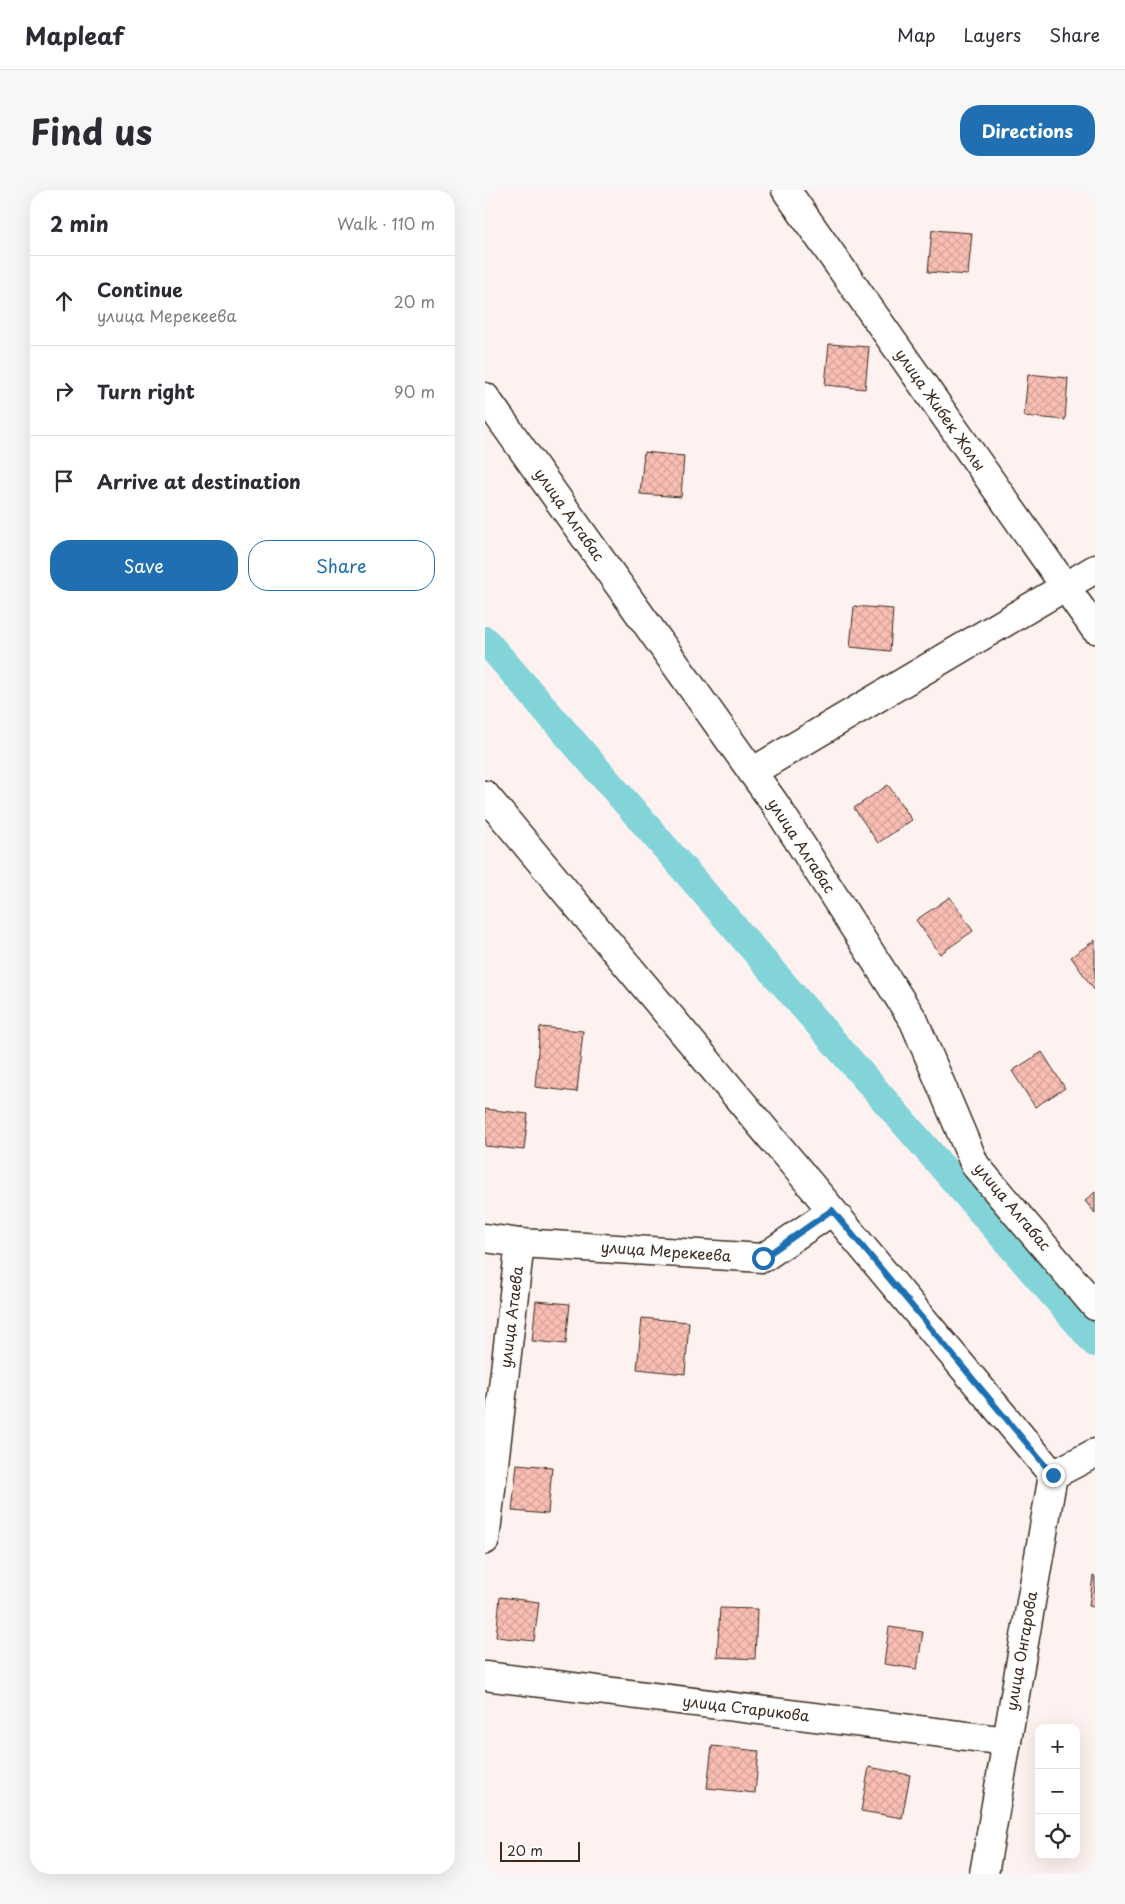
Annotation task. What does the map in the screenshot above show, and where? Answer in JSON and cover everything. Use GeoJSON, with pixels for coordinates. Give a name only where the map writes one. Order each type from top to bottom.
{"type":"FeatureCollection","features":[{"type":"Feature","properties":{"kind":"street","name":"улица Жибек Жолы"},"geometry":{"type":"LineString","coordinates":[[785,190],[1095,629]]}},
{"type":"Feature","properties":{"kind":"street","name":"улица Алгабас"},"geometry":{"type":"LineString","coordinates":[[485,397],[775,804],[914,1021],[975,1165],[1095,1306]]}},
{"type":"Feature","properties":{"kind":"street"},"geometry":{"type":"LineString","coordinates":[[752,772],[1066,588],[1095,569]]}},
{"type":"Feature","properties":{"kind":"street"},"geometry":{"type":"LineString","coordinates":[[485,795],[1053,1475],[1095,1453]]}},
{"type":"Feature","properties":{"kind":"street","name":"улица Мерекеева"},"geometry":{"type":"LineString","coordinates":[[485,1238],[521,1243],[763,1258],[832,1210]]}},
{"type":"Feature","properties":{"kind":"street","name":"улица Атаева"},"geometry":{"type":"LineString","coordinates":[[485,1540],[521,1243]]}},
{"type":"Feature","properties":{"kind":"street","name":"улица Онгарова"},"geometry":{"type":"LineString","coordinates":[[984,1874],[1053,1475]]}},
{"type":"Feature","properties":{"kind":"street","name":"улица Старикова"},"geometry":{"type":"LineString","coordinates":[[485,1676],[1007,1741]]}},
{"type":"Feature","properties":{"kind":"building"},"geometry":{"type":"Polygon","coordinates":[[[932,230],[972,233],[968,275],[928,272],[932,230]]]}},
{"type":"Feature","properties":{"kind":"building"},"geometry":{"type":"Polygon","coordinates":[[[829,344],[869,347],[865,389],[825,385],[829,344]]]}},
{"type":"Feature","properties":{"kind":"building"},"geometry":{"type":"Polygon","coordinates":[[[1028,374],[1068,378],[1065,420],[1024,416],[1028,374]]]}},
{"type":"Feature","properties":{"kind":"building"},"geometry":{"type":"Polygon","coordinates":[[[644,452],[684,456],[681,497],[640,494],[644,452]]]}},
{"type":"Feature","properties":{"kind":"building"},"geometry":{"type":"Polygon","coordinates":[[[854,606],[893,609],[890,651],[850,647],[854,606]]]}},
{"type":"Feature","properties":{"kind":"building"},"geometry":{"type":"Polygon","coordinates":[[[888,785],[912,820],[878,843],[854,808],[888,785]]]}},
{"type":"Feature","properties":{"kind":"building"},"geometry":{"type":"Polygon","coordinates":[[[950,897],[973,931],[940,954],[916,920],[950,897]]]}},
{"type":"Feature","properties":{"kind":"building"},"geometry":{"type":"Polygon","coordinates":[[[1095,940],[1095,991],[1071,957],[1095,940]]]}},
{"type":"Feature","properties":{"kind":"building"},"geometry":{"type":"Polygon","coordinates":[[[540,1027],[583,1031],[577,1092],[535,1087],[540,1027]]]}},
{"type":"Feature","properties":{"kind":"building"},"geometry":{"type":"Polygon","coordinates":[[[1042,1052],[1065,1088],[1035,1107],[1012,1071],[1042,1052]]]}},
{"type":"Feature","properties":{"kind":"building"},"geometry":{"type":"Polygon","coordinates":[[[485,1109],[528,1114],[524,1150],[485,1146],[485,1109]]]}},
{"type":"Feature","properties":{"kind":"building"},"geometry":{"type":"Polygon","coordinates":[[[1095,1192],[1095,1213],[1085,1201],[1095,1192]]]}},
{"type":"Feature","properties":{"kind":"building"},"geometry":{"type":"Polygon","coordinates":[[[536,1301],[570,1304],[566,1344],[532,1341],[536,1301]]]}},
{"type":"Feature","properties":{"kind":"building"},"geometry":{"type":"Polygon","coordinates":[[[642,1318],[689,1322],[685,1374],[637,1369],[642,1318]]]}},
{"type":"Feature","properties":{"kind":"building"},"geometry":{"type":"Polygon","coordinates":[[[517,1464],[552,1467],[548,1514],[512,1511],[517,1464]]]}},
{"type":"Feature","properties":{"kind":"building"},"geometry":{"type":"Polygon","coordinates":[[[1093,1576],[1095,1577],[1095,1607],[1089,1606],[1093,1576]]]}},
{"type":"Feature","properties":{"kind":"building"},"geometry":{"type":"Polygon","coordinates":[[[500,1597],[539,1602],[534,1641],[496,1637],[500,1597]]]}},
{"type":"Feature","properties":{"kind":"building"},"geometry":{"type":"Polygon","coordinates":[[[720,1608],[757,1609],[755,1659],[717,1657],[720,1608]]]}},
{"type":"Feature","properties":{"kind":"building"},"geometry":{"type":"Polygon","coordinates":[[[889,1627],[923,1632],[917,1669],[884,1664],[889,1627]]]}},
{"type":"Feature","properties":{"kind":"building"},"geometry":{"type":"Polygon","coordinates":[[[712,1746],[759,1751],[755,1793],[707,1788],[712,1746]]]}},
{"type":"Feature","properties":{"kind":"building"},"geometry":{"type":"Polygon","coordinates":[[[869,1767],[910,1775],[902,1818],[861,1811],[869,1767]]]}},
{"type":"Feature","properties":{"kind":"waterway"},"geometry":{"type":"LineString","coordinates":[[485,640],[1095,1343]]}},
{"type":"Feature","properties":{"kind":"route"},"geometry":{"type":"LineString","coordinates":[[763,1258],[832,1210],[1053,1475]]}}]}
